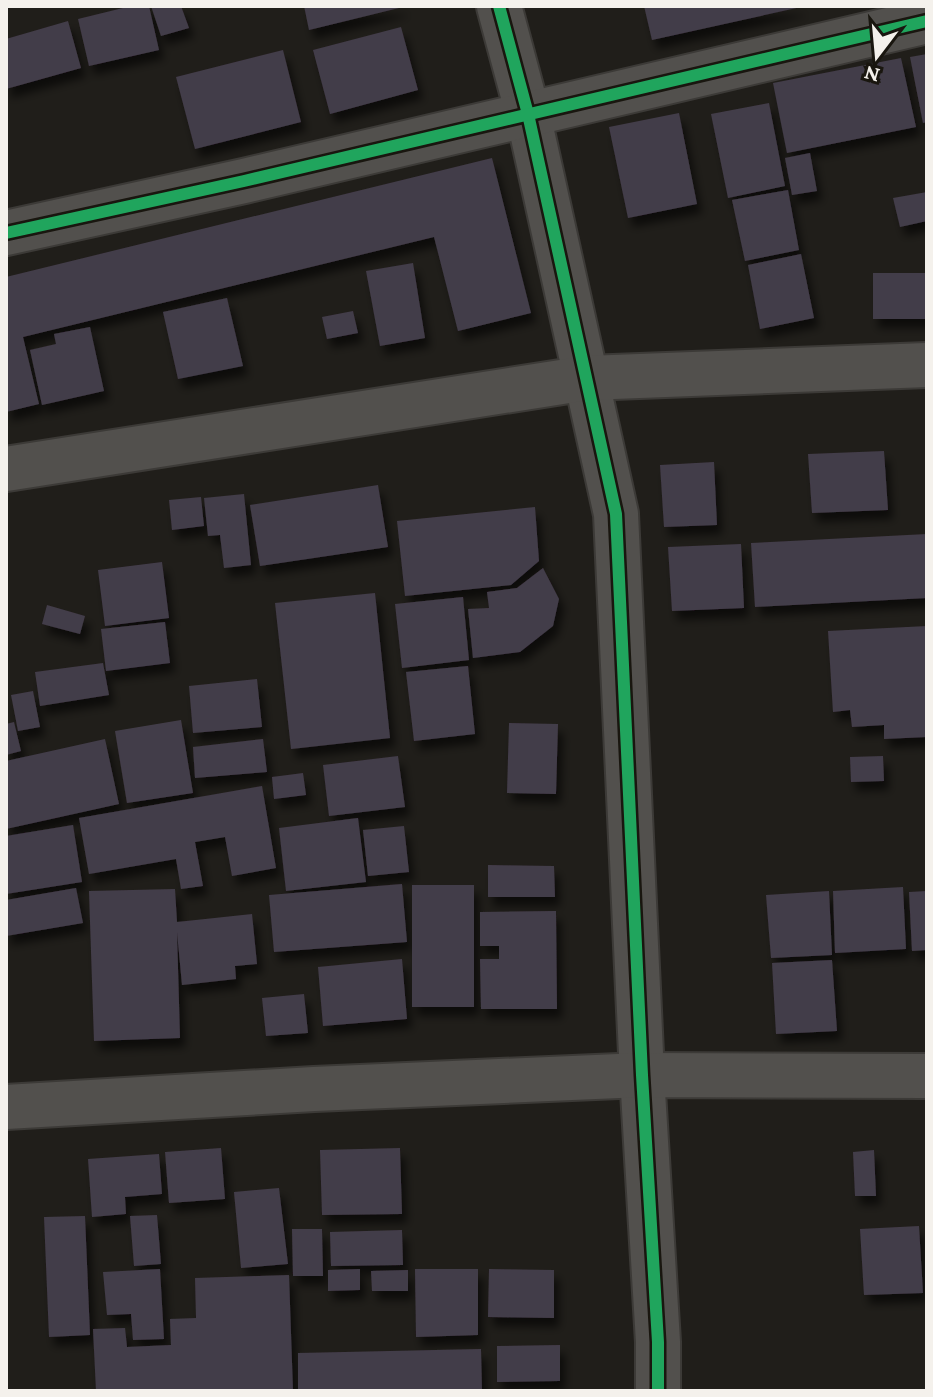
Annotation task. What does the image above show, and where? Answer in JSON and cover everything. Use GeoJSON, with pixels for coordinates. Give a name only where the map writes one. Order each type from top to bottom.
{"type":"FeatureCollection","features":[{"type":"Feature","properties":{"kind":"street"},"geometry":{"type":"LineString","coordinates":[[499,6],[528,114],[616,514],[658,1391]]}},
{"type":"Feature","properties":{"kind":"street"},"geometry":{"type":"LineString","coordinates":[[6,233],[927,21]]}},
{"type":"Feature","properties":{"kind":"street"},"geometry":{"type":"LineString","coordinates":[[6,469],[587,378],[927,365]]}},
{"type":"Feature","properties":{"kind":"street"},"geometry":{"type":"LineString","coordinates":[[6,1107],[314,1089],[642,1075],[927,1076]]}},
{"type":"Feature","properties":{"kind":"building"},"geometry":{"type":"Polygon","coordinates":[[[131,6],[149,6],[159,50],[89,66],[78,19],[131,6]]]}},
{"type":"Feature","properties":{"kind":"building"},"geometry":{"type":"Polygon","coordinates":[[[151,6],[181,6],[189,28],[161,36],[151,6]]]}},
{"type":"Feature","properties":{"kind":"building"},"geometry":{"type":"Polygon","coordinates":[[[304,6],[403,6],[403,7],[309,30],[304,6]]]}},
{"type":"Feature","properties":{"kind":"building"},"geometry":{"type":"Polygon","coordinates":[[[644,6],[801,6],[801,7],[652,40],[644,6]]]}},
{"type":"Feature","properties":{"kind":"building"},"geometry":{"type":"Polygon","coordinates":[[[68,21],[81,68],[6,89],[6,39],[68,21]]]}},
{"type":"Feature","properties":{"kind":"building"},"geometry":{"type":"Polygon","coordinates":[[[401,27],[418,90],[330,114],[313,50],[401,27]]]}},
{"type":"Feature","properties":{"kind":"building"},"geometry":{"type":"Polygon","coordinates":[[[283,50],[301,122],[195,149],[176,77],[283,50]]]}},
{"type":"Feature","properties":{"kind":"building"},"geometry":{"type":"Polygon","coordinates":[[[927,54],[927,122],[923,123],[910,57],[927,54]]]}},
{"type":"Feature","properties":{"kind":"building"},"geometry":{"type":"Polygon","coordinates":[[[901,58],[916,127],[787,153],[773,83],[901,58]]]}},
{"type":"Feature","properties":{"kind":"building"},"geometry":{"type":"Polygon","coordinates":[[[769,103],[785,186],[728,198],[711,114],[769,103]]]}},
{"type":"Feature","properties":{"kind":"building"},"geometry":{"type":"Polygon","coordinates":[[[679,113],[697,204],[628,218],[609,127],[679,113]]]}},
{"type":"Feature","properties":{"kind":"building"},"geometry":{"type":"Polygon","coordinates":[[[810,153],[817,191],[792,195],[785,158],[810,153]]]}},
{"type":"Feature","properties":{"kind":"building"},"geometry":{"type":"Polygon","coordinates":[[[492,158],[531,313],[458,331],[434,237],[23,337],[39,404],[6,412],[6,277],[492,158]]]}},
{"type":"Feature","properties":{"kind":"building"},"geometry":{"type":"Polygon","coordinates":[[[788,190],[799,250],[745,261],[732,200],[788,190]]]}},
{"type":"Feature","properties":{"kind":"building"},"geometry":{"type":"Polygon","coordinates":[[[927,192],[927,221],[900,227],[893,198],[927,192]]]}},
{"type":"Feature","properties":{"kind":"building"},"geometry":{"type":"Polygon","coordinates":[[[801,254],[814,318],[760,329],[748,265],[801,254]]]}},
{"type":"Feature","properties":{"kind":"building"},"geometry":{"type":"Polygon","coordinates":[[[413,263],[425,338],[380,346],[366,271],[413,263]]]}},
{"type":"Feature","properties":{"kind":"building"},"geometry":{"type":"Polygon","coordinates":[[[873,273],[927,273],[927,319],[873,319],[873,273]]]}},
{"type":"Feature","properties":{"kind":"building"},"geometry":{"type":"Polygon","coordinates":[[[227,298],[243,366],[178,379],[163,312],[227,298]]]}},
{"type":"Feature","properties":{"kind":"building"},"geometry":{"type":"Polygon","coordinates":[[[353,311],[358,333],[327,339],[322,317],[353,311]]]}},
{"type":"Feature","properties":{"kind":"building"},"geometry":{"type":"Polygon","coordinates":[[[90,327],[104,391],[42,405],[30,350],[56,344],[54,334],[90,327]]]}},
{"type":"Feature","properties":{"kind":"building"},"geometry":{"type":"Polygon","coordinates":[[[884,451],[888,510],[812,513],[808,454],[884,451]]]}},
{"type":"Feature","properties":{"kind":"building"},"geometry":{"type":"Polygon","coordinates":[[[714,462],[717,525],[664,527],[660,465],[714,462]]]}},
{"type":"Feature","properties":{"kind":"building"},"geometry":{"type":"Polygon","coordinates":[[[378,485],[388,547],[260,566],[250,505],[378,485]]]}},
{"type":"Feature","properties":{"kind":"building"},"geometry":{"type":"Polygon","coordinates":[[[244,494],[251,565],[224,568],[220,535],[208,536],[204,498],[244,494]]]}},
{"type":"Feature","properties":{"kind":"building"},"geometry":{"type":"Polygon","coordinates":[[[201,497],[204,526],[172,530],[169,500],[201,497]]]}},
{"type":"Feature","properties":{"kind":"building"},"geometry":{"type":"Polygon","coordinates":[[[535,507],[539,561],[511,585],[405,596],[397,521],[535,507]]]}},
{"type":"Feature","properties":{"kind":"building"},"geometry":{"type":"Polygon","coordinates":[[[927,534],[927,598],[755,607],[751,543],[927,534]]]}},
{"type":"Feature","properties":{"kind":"building"},"geometry":{"type":"Polygon","coordinates":[[[741,544],[744,608],[672,611],[668,547],[741,544]]]}},
{"type":"Feature","properties":{"kind":"building"},"geometry":{"type":"Polygon","coordinates":[[[162,562],[169,618],[105,626],[98,570],[162,562]]]}},
{"type":"Feature","properties":{"kind":"building"},"geometry":{"type":"Polygon","coordinates":[[[543,568],[559,599],[553,626],[520,652],[473,658],[468,609],[489,608],[487,592],[517,588],[543,568]]]}},
{"type":"Feature","properties":{"kind":"building"},"geometry":{"type":"Polygon","coordinates":[[[375,593],[390,738],[291,749],[275,603],[375,593]]]}},
{"type":"Feature","properties":{"kind":"building"},"geometry":{"type":"Polygon","coordinates":[[[463,597],[469,660],[402,668],[395,604],[463,597]]]}},
{"type":"Feature","properties":{"kind":"building"},"geometry":{"type":"Polygon","coordinates":[[[47,605],[85,616],[80,634],[42,624],[47,605]]]}},
{"type":"Feature","properties":{"kind":"building"},"geometry":{"type":"Polygon","coordinates":[[[165,622],[170,663],[106,671],[101,629],[165,622]]]}},
{"type":"Feature","properties":{"kind":"building"},"geometry":{"type":"Polygon","coordinates":[[[927,626],[927,737],[884,739],[884,725],[852,727],[850,710],[833,712],[828,631],[927,626]]]}},
{"type":"Feature","properties":{"kind":"building"},"geometry":{"type":"Polygon","coordinates":[[[103,663],[109,695],[40,706],[35,672],[103,663]]]}},
{"type":"Feature","properties":{"kind":"building"},"geometry":{"type":"Polygon","coordinates":[[[468,666],[475,734],[414,741],[406,672],[468,666]]]}},
{"type":"Feature","properties":{"kind":"building"},"geometry":{"type":"Polygon","coordinates":[[[257,679],[262,727],[193,733],[189,686],[257,679]]]}},
{"type":"Feature","properties":{"kind":"building"},"geometry":{"type":"Polygon","coordinates":[[[33,691],[40,727],[18,731],[11,695],[33,691]]]}},
{"type":"Feature","properties":{"kind":"building"},"geometry":{"type":"Polygon","coordinates":[[[181,720],[193,793],[127,803],[115,731],[181,720]]]}},
{"type":"Feature","properties":{"kind":"building"},"geometry":{"type":"Polygon","coordinates":[[[14,722],[21,751],[6,755],[6,724],[14,722]]]}},
{"type":"Feature","properties":{"kind":"building"},"geometry":{"type":"Polygon","coordinates":[[[509,723],[558,724],[556,794],[507,793],[509,723]]]}},
{"type":"Feature","properties":{"kind":"building"},"geometry":{"type":"Polygon","coordinates":[[[105,739],[119,804],[6,829],[6,761],[105,739]]]}},
{"type":"Feature","properties":{"kind":"building"},"geometry":{"type":"Polygon","coordinates":[[[263,739],[267,772],[195,778],[193,747],[263,739]]]}},
{"type":"Feature","properties":{"kind":"building"},"geometry":{"type":"Polygon","coordinates":[[[398,756],[405,807],[329,816],[323,765],[398,756]]]}},
{"type":"Feature","properties":{"kind":"building"},"geometry":{"type":"Polygon","coordinates":[[[883,756],[884,781],[851,782],[850,757],[883,756]]]}},
{"type":"Feature","properties":{"kind":"building"},"geometry":{"type":"Polygon","coordinates":[[[303,773],[306,795],[274,799],[272,777],[303,773]]]}},
{"type":"Feature","properties":{"kind":"building"},"geometry":{"type":"Polygon","coordinates":[[[262,786],[276,868],[232,876],[225,837],[195,842],[203,886],[181,889],[176,859],[89,874],[79,818],[262,786]]]}},
{"type":"Feature","properties":{"kind":"building"},"geometry":{"type":"Polygon","coordinates":[[[358,818],[366,882],[286,891],[279,828],[358,818]]]}},
{"type":"Feature","properties":{"kind":"building"},"geometry":{"type":"Polygon","coordinates":[[[73,825],[82,882],[6,894],[6,836],[73,825]]]}},
{"type":"Feature","properties":{"kind":"building"},"geometry":{"type":"Polygon","coordinates":[[[404,826],[409,872],[368,876],[363,830],[404,826]]]}},
{"type":"Feature","properties":{"kind":"building"},"geometry":{"type":"Polygon","coordinates":[[[488,865],[554,866],[555,897],[488,897],[488,865]]]}},
{"type":"Feature","properties":{"kind":"building"},"geometry":{"type":"Polygon","coordinates":[[[402,884],[407,942],[274,952],[269,895],[402,884]]]}},
{"type":"Feature","properties":{"kind":"building"},"geometry":{"type":"Polygon","coordinates":[[[412,885],[474,885],[474,1007],[412,1007],[412,885]]]}},
{"type":"Feature","properties":{"kind":"building"},"geometry":{"type":"Polygon","coordinates":[[[903,887],[906,949],[835,953],[833,891],[903,887]]]}},
{"type":"Feature","properties":{"kind":"building"},"geometry":{"type":"Polygon","coordinates":[[[76,888],[83,923],[6,936],[6,900],[76,888]]]}},
{"type":"Feature","properties":{"kind":"building"},"geometry":{"type":"Polygon","coordinates":[[[175,889],[177,922],[252,914],[257,964],[235,966],[236,979],[182,985],[177,932],[180,1038],[94,1041],[89,891],[175,889]]]}},
{"type":"Feature","properties":{"kind":"building"},"geometry":{"type":"Polygon","coordinates":[[[829,891],[832,955],[771,958],[766,895],[829,891]]]}},
{"type":"Feature","properties":{"kind":"building"},"geometry":{"type":"Polygon","coordinates":[[[927,891],[927,950],[912,951],[909,892],[927,891]]]}},
{"type":"Feature","properties":{"kind":"building"},"geometry":{"type":"Polygon","coordinates":[[[556,911],[557,1009],[481,1009],[480,959],[499,959],[499,946],[480,946],[480,912],[556,911]]]}},
{"type":"Feature","properties":{"kind":"building"},"geometry":{"type":"Polygon","coordinates":[[[402,959],[407,1019],[323,1026],[318,967],[402,959]]]}},
{"type":"Feature","properties":{"kind":"building"},"geometry":{"type":"Polygon","coordinates":[[[832,960],[837,1031],[776,1034],[772,963],[832,960]]]}},
{"type":"Feature","properties":{"kind":"building"},"geometry":{"type":"Polygon","coordinates":[[[304,994],[308,1033],[266,1036],[262,998],[304,994]]]}},
{"type":"Feature","properties":{"kind":"building"},"geometry":{"type":"Polygon","coordinates":[[[221,1148],[225,1199],[169,1203],[165,1152],[221,1148]]]}},
{"type":"Feature","properties":{"kind":"building"},"geometry":{"type":"Polygon","coordinates":[[[400,1148],[402,1214],[322,1215],[320,1150],[400,1148]]]}},
{"type":"Feature","properties":{"kind":"building"},"geometry":{"type":"Polygon","coordinates":[[[874,1150],[876,1196],[855,1196],[853,1152],[874,1150]]]}},
{"type":"Feature","properties":{"kind":"building"},"geometry":{"type":"Polygon","coordinates":[[[159,1154],[162,1194],[125,1197],[126,1214],[92,1217],[88,1159],[159,1154]]]}},
{"type":"Feature","properties":{"kind":"building"},"geometry":{"type":"Polygon","coordinates":[[[279,1188],[288,1264],[241,1268],[234,1192],[279,1188]]]}},
{"type":"Feature","properties":{"kind":"building"},"geometry":{"type":"Polygon","coordinates":[[[157,1215],[161,1264],[134,1266],[130,1216],[157,1215]]]}},
{"type":"Feature","properties":{"kind":"building"},"geometry":{"type":"Polygon","coordinates":[[[85,1216],[90,1335],[49,1337],[44,1217],[85,1216]]]}},
{"type":"Feature","properties":{"kind":"building"},"geometry":{"type":"Polygon","coordinates":[[[919,1226],[923,1293],[864,1295],[860,1229],[919,1226]]]}},
{"type":"Feature","properties":{"kind":"building"},"geometry":{"type":"Polygon","coordinates":[[[292,1229],[322,1229],[323,1276],[293,1276],[292,1229]]]}},
{"type":"Feature","properties":{"kind":"building"},"geometry":{"type":"Polygon","coordinates":[[[402,1230],[403,1265],[331,1266],[330,1232],[402,1230]]]}},
{"type":"Feature","properties":{"kind":"building"},"geometry":{"type":"Polygon","coordinates":[[[160,1269],[164,1339],[133,1340],[131,1314],[107,1315],[103,1272],[160,1269]]]}},
{"type":"Feature","properties":{"kind":"building"},"geometry":{"type":"Polygon","coordinates":[[[360,1269],[360,1290],[328,1291],[328,1270],[360,1269]]]}},
{"type":"Feature","properties":{"kind":"building"},"geometry":{"type":"Polygon","coordinates":[[[415,1269],[478,1269],[478,1335],[416,1337],[415,1269]]]}},
{"type":"Feature","properties":{"kind":"building"},"geometry":{"type":"Polygon","coordinates":[[[489,1269],[554,1270],[554,1318],[488,1317],[489,1269]]]}},
{"type":"Feature","properties":{"kind":"building"},"geometry":{"type":"Polygon","coordinates":[[[408,1270],[408,1291],[372,1291],[371,1271],[408,1270]]]}},
{"type":"Feature","properties":{"kind":"building"},"geometry":{"type":"Polygon","coordinates":[[[289,1275],[293,1391],[96,1391],[93,1329],[125,1328],[127,1347],[171,1345],[170,1319],[196,1318],[195,1278],[289,1275]]]}},
{"type":"Feature","properties":{"kind":"building"},"geometry":{"type":"Polygon","coordinates":[[[560,1345],[560,1381],[497,1382],[497,1346],[560,1345]]]}},
{"type":"Feature","properties":{"kind":"building"},"geometry":{"type":"Polygon","coordinates":[[[481,1349],[482,1391],[298,1391],[298,1353],[481,1349]]]}},
{"type":"Feature","properties":{"kind":"cycle path"},"geometry":{"type":"LineString","coordinates":[[499,6],[528,114],[616,514],[658,1391]]}},
{"type":"Feature","properties":{"kind":"cycle path"},"geometry":{"type":"LineString","coordinates":[[6,233],[244,181],[927,21]]}}]}
